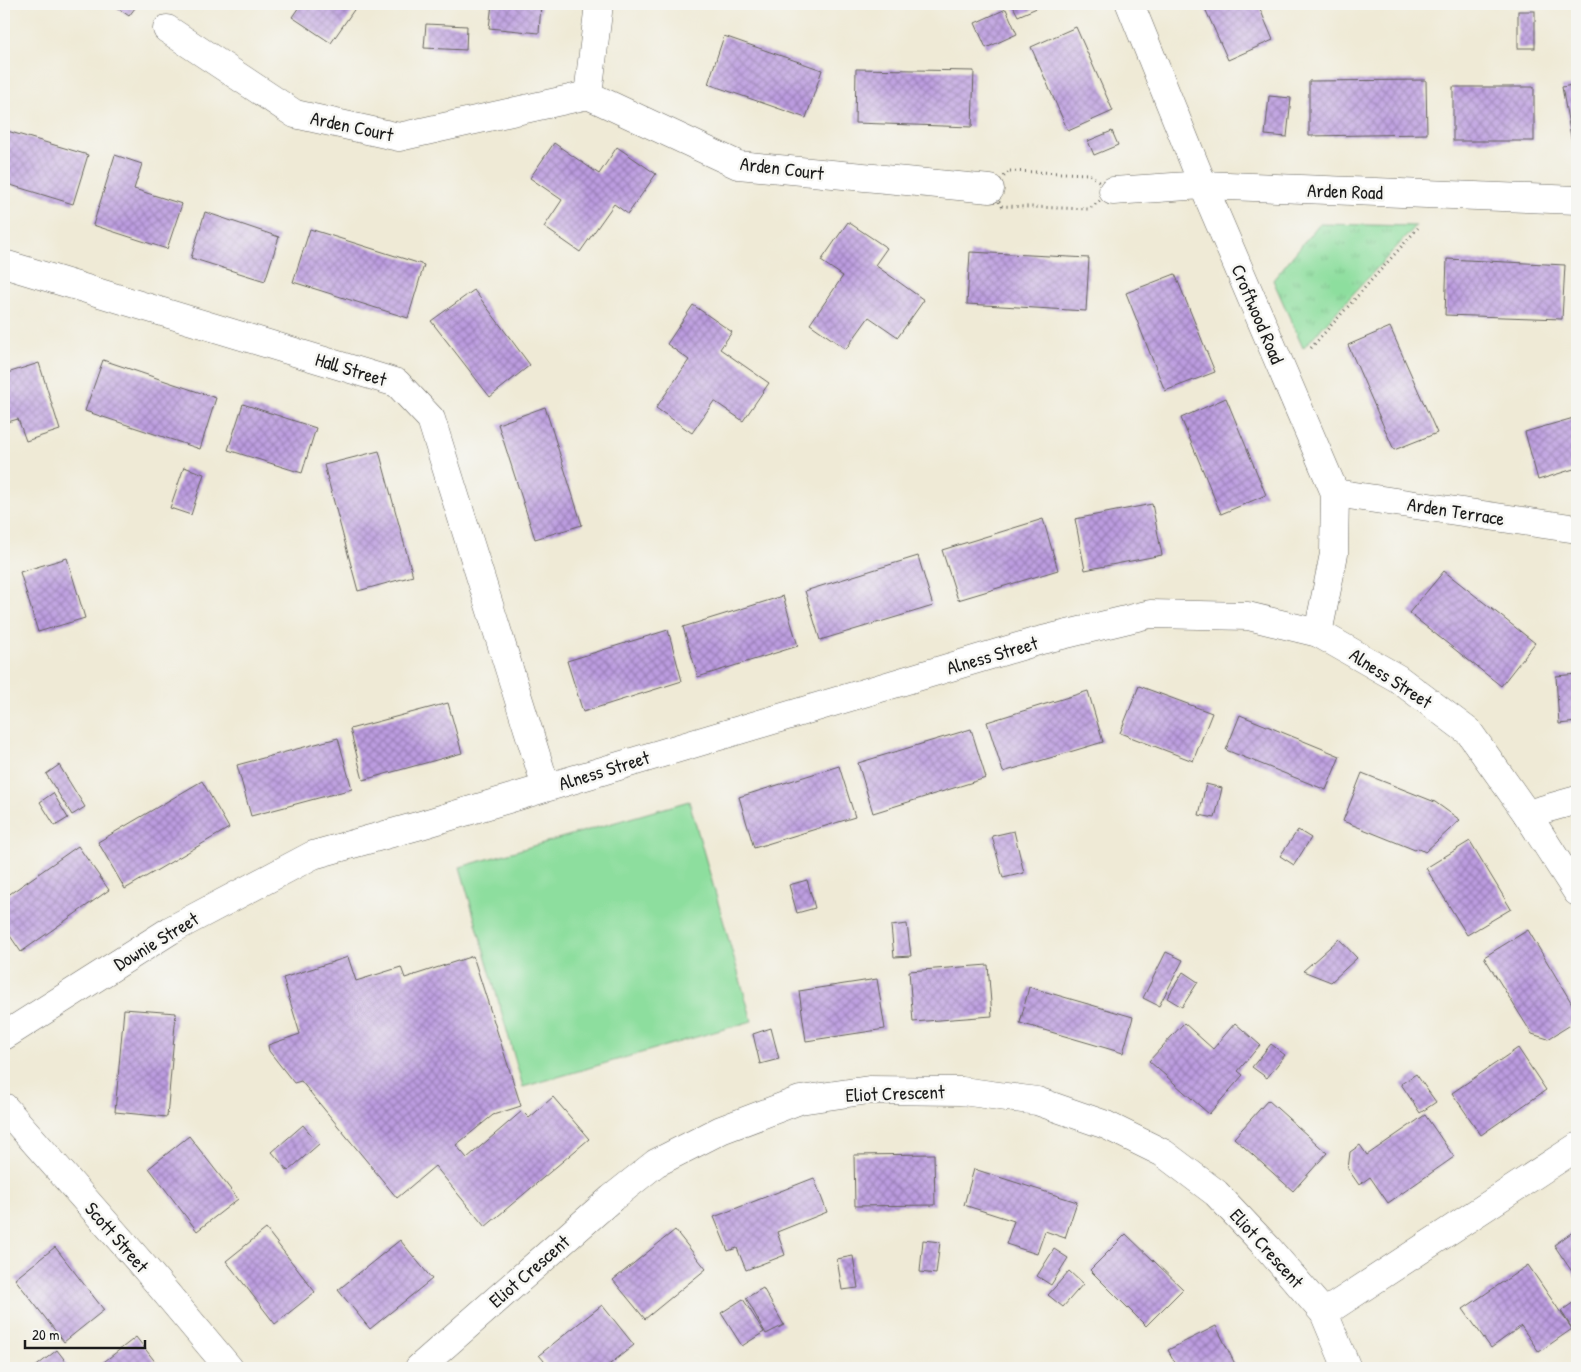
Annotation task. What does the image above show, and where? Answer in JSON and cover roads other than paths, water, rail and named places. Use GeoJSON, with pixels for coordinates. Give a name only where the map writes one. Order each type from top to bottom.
{"type":"FeatureCollection","features":[{"type":"Feature","properties":{"kind":"street"},"geometry":{"type":"LineString","coordinates":[[588,95],[599,4]]}},
{"type":"Feature","properties":{"kind":"street","name":"Croftwood Road"},"geometry":{"type":"LineString","coordinates":[[1130,4],[1203,185],[1335,493],[1334,554],[1318,632]]}},
{"type":"Feature","properties":{"kind":"street","name":"Arden Court"},"geometry":{"type":"LineString","coordinates":[[167,29],[295,114],[399,136],[588,95],[738,165],[990,189]]}},
{"type":"Feature","properties":{"kind":"street","name":"Arden Road"},"geometry":{"type":"LineString","coordinates":[[1113,192],[1203,185],[1577,200]]}},
{"type":"Feature","properties":{"kind":"street","name":"Hall Street"},"geometry":{"type":"LineString","coordinates":[[4,265],[397,383],[432,419],[546,788]]}},
{"type":"Feature","properties":{"kind":"street","name":"Arden Terrace"},"geometry":{"type":"LineString","coordinates":[[1335,493],[1577,529]]}},
{"type":"Feature","properties":{"kind":"street","name":"Alness Street"},"geometry":{"type":"LineString","coordinates":[[313,855],[1038,642],[1150,614],[1248,616],[1318,632],[1397,678],[1469,732],[1527,814],[1577,892]]}},
{"type":"Feature","properties":{"kind":"street"},"geometry":{"type":"LineString","coordinates":[[1527,814],[1577,800]]}},
{"type":"Feature","properties":{"kind":"street","name":"Downie Street"},"geometry":{"type":"LineString","coordinates":[[4,1036],[171,930],[313,855]]}},
{"type":"Feature","properties":{"kind":"street","name":"Eliot Crescent"},"geometry":{"type":"LineString","coordinates":[[419,1368],[612,1198],[656,1163],[721,1130],[800,1100],[869,1090],[962,1091],[1037,1101],[1106,1125],[1163,1153],[1216,1193],[1268,1247],[1324,1313],[1347,1368]]}},
{"type":"Feature","properties":{"kind":"street","name":"Scott Street"},"geometry":{"type":"LineString","coordinates":[[4,1107],[146,1269],[229,1368]]}},
{"type":"Feature","properties":{"kind":"street"},"geometry":{"type":"LineString","coordinates":[[1324,1313],[1577,1147]]}}]}
